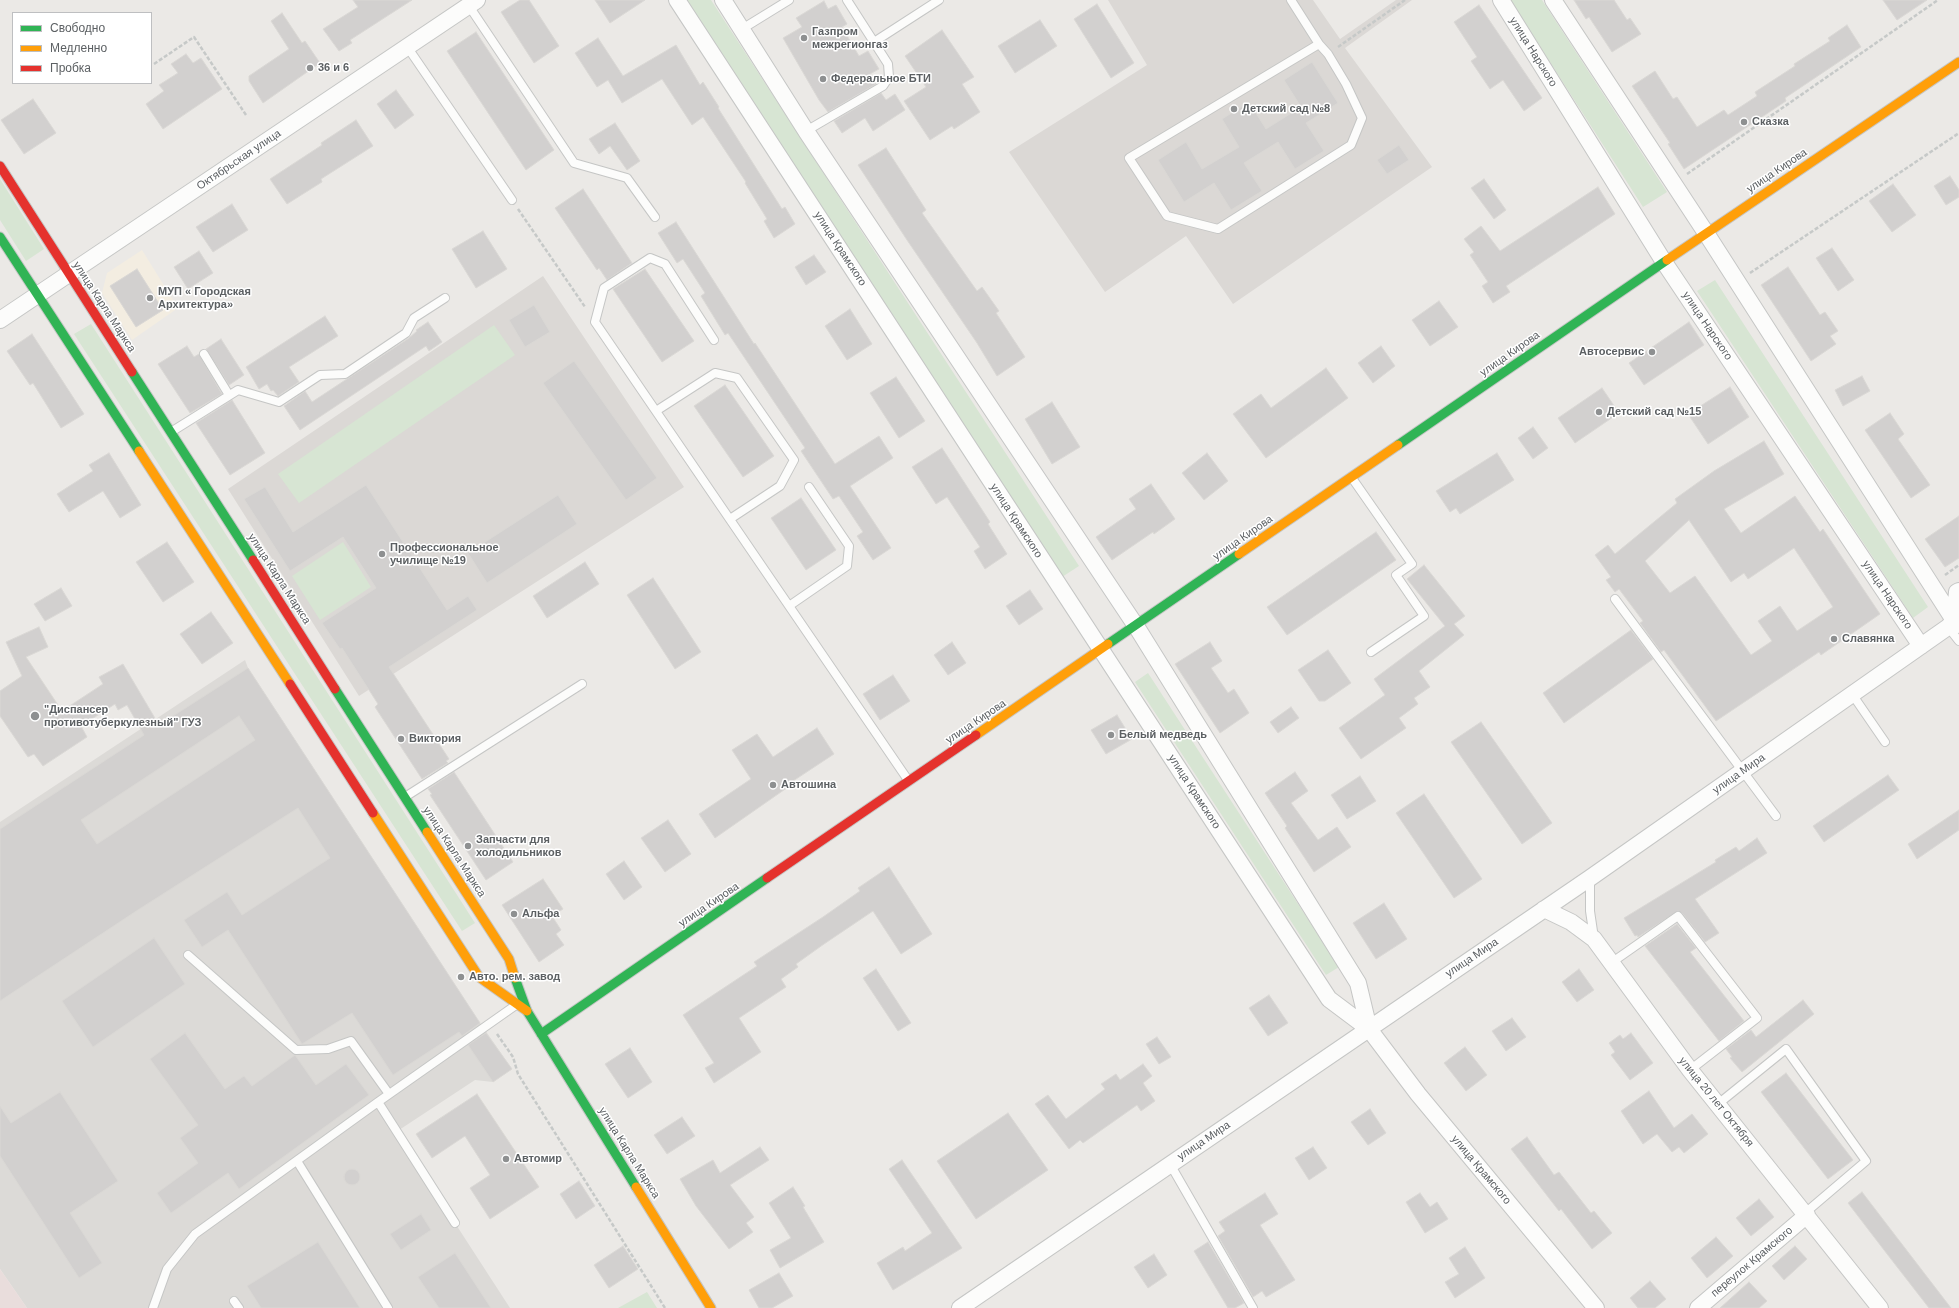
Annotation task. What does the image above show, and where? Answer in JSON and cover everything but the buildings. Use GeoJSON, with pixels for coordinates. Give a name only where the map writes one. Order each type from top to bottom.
{"type":"FeatureCollection","features":[{"type":"Feature","properties":{"kind":"main road","name":"улица Кирова"},"geometry":{"type":"LineString","coordinates":[[541,1034],[1706,233],[1959,62]]}},
{"type":"Feature","properties":{"kind":"main road","name":"улица Карла Маркса"},"geometry":{"type":"LineString","coordinates":[[0,166],[509,959],[527,1011],[711,1308]]}},
{"type":"Feature","properties":{"kind":"main road","name":"улица Карла Маркса"},"geometry":{"type":"LineString","coordinates":[[0,237],[479,977],[527,1011]]}},
{"type":"Feature","properties":{"kind":"street","name":"улица Крамского"},"geometry":{"type":"LineString","coordinates":[[677,0],[1329,999],[1369,1029],[1418,1094],[1596,1308]]}},
{"type":"Feature","properties":{"kind":"street","name":"улица Крамского"},"geometry":{"type":"LineString","coordinates":[[723,0],[806,131],[1136,626],[1358,983],[1369,1029]]}},
{"type":"Feature","properties":{"kind":"street","name":"улица Нарского"},"geometry":{"type":"LineString","coordinates":[[1501,0],[1664,262],[1921,646]]}},
{"type":"Feature","properties":{"kind":"street"},"geometry":{"type":"LineString","coordinates":[[1553,0],[1706,233],[1954,625]]}},
{"type":"Feature","properties":{"kind":"street","name":"Октябрьская улица"},"geometry":{"type":"LineString","coordinates":[[0,320],[473,3]]}},
{"type":"Feature","properties":{"kind":"street"},"geometry":{"type":"LineString","coordinates":[[1954,625],[1957,592],[1959,591]]}},
{"type":"Feature","properties":{"kind":"street","name":"улица Мира"},"geometry":{"type":"LineString","coordinates":[[960,1308],[1544,910],[1921,646],[1954,625]]}},
{"type":"Feature","properties":{"kind":"street","name":"улица 20 лет Октября"},"geometry":{"type":"LineString","coordinates":[[1544,910],[1571,922],[1594,938],[1611,964],[1690,1070],[1880,1308]]}},
{"type":"Feature","properties":{"kind":"street","name":"переулок Крамского"},"geometry":{"type":"LineString","coordinates":[[1698,1308],[1806,1214]]}},
{"type":"Feature","properties":{"kind":"lane"},"geometry":{"type":"LineString","coordinates":[[742,29],[789,0]]}},
{"type":"Feature","properties":{"kind":"lane"},"geometry":{"type":"LineString","coordinates":[[806,131],[884,86],[889,77],[888,64],[847,0]]}},
{"type":"Feature","properties":{"kind":"lane"},"geometry":{"type":"LineString","coordinates":[[874,42],[939,0]]}},
{"type":"Feature","properties":{"kind":"lane"},"geometry":{"type":"LineString","coordinates":[[1291,0],[1319,44],[1328,54],[1346,84],[1362,118],[1351,145],[1218,229],[1167,216],[1129,158],[1319,44]]}},
{"type":"Feature","properties":{"kind":"lane"},"geometry":{"type":"LineString","coordinates":[[473,3],[574,163],[627,178],[655,216]]}},
{"type":"Feature","properties":{"kind":"lane"},"geometry":{"type":"LineString","coordinates":[[408,48],[512,200]]}},
{"type":"Feature","properties":{"kind":"lane"},"geometry":{"type":"LineString","coordinates":[[714,340],[665,264],[650,258],[604,288],[595,322],[909,782]]}},
{"type":"Feature","properties":{"kind":"lane"},"geometry":{"type":"LineString","coordinates":[[170,432],[238,390],[279,402],[320,375],[345,374],[406,333],[414,318],[445,298]]}},
{"type":"Feature","properties":{"kind":"lane"},"geometry":{"type":"LineString","coordinates":[[204,354],[230,395]]}},
{"type":"Feature","properties":{"kind":"lane"},"geometry":{"type":"LineString","coordinates":[[656,411],[715,372],[738,378],[794,460],[780,486],[730,519]]}},
{"type":"Feature","properties":{"kind":"lane"},"geometry":{"type":"LineString","coordinates":[[1352,477],[1412,564],[1396,576],[1424,616],[1371,652]]}},
{"type":"Feature","properties":{"kind":"lane"},"geometry":{"type":"LineString","coordinates":[[789,606],[847,566],[849,546],[809,487]]}},
{"type":"Feature","properties":{"kind":"lane"},"geometry":{"type":"LineString","coordinates":[[1615,599],[1776,816]]}},
{"type":"Feature","properties":{"kind":"lane"},"geometry":{"type":"LineString","coordinates":[[1954,625],[1959,641]]}},
{"type":"Feature","properties":{"kind":"lane"},"geometry":{"type":"LineString","coordinates":[[405,797],[582,684]]}},
{"type":"Feature","properties":{"kind":"lane"},"geometry":{"type":"LineString","coordinates":[[1852,694],[1885,742]]}},
{"type":"Feature","properties":{"kind":"lane"},"geometry":{"type":"LineString","coordinates":[[1590,878],[1590,911],[1594,938]]}},
{"type":"Feature","properties":{"kind":"lane"},"geometry":{"type":"LineString","coordinates":[[1611,964],[1678,916],[1757,1018],[1690,1070]]}},
{"type":"Feature","properties":{"kind":"lane"},"geometry":{"type":"LineString","coordinates":[[188,955],[296,1050],[328,1049],[351,1041],[389,1094]]}},
{"type":"Feature","properties":{"kind":"lane"},"geometry":{"type":"LineString","coordinates":[[153,1308],[167,1269],[195,1234],[517,1004]]}},
{"type":"Feature","properties":{"kind":"lane"},"geometry":{"type":"LineString","coordinates":[[1718,1104],[1786,1049],[1866,1161],[1806,1214]]}},
{"type":"Feature","properties":{"kind":"lane"},"geometry":{"type":"LineString","coordinates":[[378,1102],[455,1223]]}},
{"type":"Feature","properties":{"kind":"lane"},"geometry":{"type":"LineString","coordinates":[[297,1161],[388,1308]]}},
{"type":"Feature","properties":{"kind":"lane"},"geometry":{"type":"LineString","coordinates":[[1170,1164],[1254,1308]]}},
{"type":"Feature","properties":{"kind":"lane"},"geometry":{"type":"LineString","coordinates":[[234,1301],[239,1308]]}},
{"type":"Feature","properties":{"kind":"path"},"geometry":{"type":"LineString","coordinates":[[1328,54],[1405,0]]}},
{"type":"Feature","properties":{"kind":"path"},"geometry":{"type":"LineString","coordinates":[[1683,177],[1938,0]]}},
{"type":"Feature","properties":{"kind":"path"},"geometry":{"type":"LineString","coordinates":[[154,64],[194,37],[246,115]]}},
{"type":"Feature","properties":{"kind":"path"},"geometry":{"type":"LineString","coordinates":[[1749,274],[1959,133]]}},
{"type":"Feature","properties":{"kind":"path"},"geometry":{"type":"LineString","coordinates":[[512,200],[595,322]]}},
{"type":"Feature","properties":{"kind":"path"},"geometry":{"type":"LineString","coordinates":[[1944,575],[1959,565]]}},
{"type":"Feature","properties":{"kind":"path"},"geometry":{"type":"LineString","coordinates":[[495,1030],[512,1057],[518,1074],[665,1308]]}},
{"type":"Feature","properties":{"kind":"shaded area","name":"Детский сад №8"},"geometry":{"type":"Polygon","coordinates":[[[1108,0],[1313,0],[1340,39],[1396,0],[1412,0],[1345,48],[1432,167],[1233,304],[1186,236],[1105,292],[1009,152],[1147,65],[1108,0]]]}},
{"type":"Feature","properties":{"kind":"shaded area"},"geometry":{"type":"Polygon","coordinates":[[[142,250],[178,308],[132,340],[102,293],[107,273],[142,250]]]}},
{"type":"Feature","properties":{"kind":"shaded area"},"geometry":{"type":"Polygon","coordinates":[[[543,276],[684,487],[359,696],[228,489],[543,276]]]}},
{"type":"Feature","properties":{"kind":"shaded area"},"geometry":{"type":"Polygon","coordinates":[[[245,660],[248,668],[478,1020],[512,1069],[493,1082],[475,1080],[396,1132],[510,1308],[27,1308],[0,1269],[0,822],[245,660]]]}},
{"type":"Feature","properties":{"kind":"shaded area"},"geometry":{"type":"Polygon","coordinates":[[[0,1269],[27,1308],[0,1308],[0,1269]]]}},
{"type":"Feature","properties":{"kind":"green space"},"geometry":{"type":"Polygon","coordinates":[[[687,0],[711,0],[1079,566],[1062,577],[687,0]]]}},
{"type":"Feature","properties":{"kind":"green space"},"geometry":{"type":"Polygon","coordinates":[[[1510,0],[1542,0],[1667,192],[1643,207],[1510,0]]]}},
{"type":"Feature","properties":{"kind":"green space"},"geometry":{"type":"Polygon","coordinates":[[[0,179],[44,249],[26,261],[0,220],[0,179]]]}},
{"type":"Feature","properties":{"kind":"green space"},"geometry":{"type":"Polygon","coordinates":[[[1715,280],[1928,607],[1913,618],[1697,291],[1715,280]]]}},
{"type":"Feature","properties":{"kind":"green space"},"geometry":{"type":"Polygon","coordinates":[[[91,324],[475,923],[462,931],[74,334],[91,324]]]}},
{"type":"Feature","properties":{"kind":"green space"},"geometry":{"type":"Polygon","coordinates":[[[494,325],[515,355],[299,503],[278,474],[494,325]]]}},
{"type":"Feature","properties":{"kind":"green space"},"geometry":{"type":"Polygon","coordinates":[[[343,542],[371,587],[320,620],[292,576],[343,542]]]}},
{"type":"Feature","properties":{"kind":"green space"},"geometry":{"type":"Polygon","coordinates":[[[1148,673],[1339,967],[1326,975],[1135,682],[1148,673]]]}},
{"type":"Feature","properties":{"kind":"green space"},"geometry":{"type":"Polygon","coordinates":[[[647,1292],[657,1308],[618,1308],[647,1292]]]}},
{"type":"Feature","properties":{"kind":"traffic: fast"},"geometry":{"type":"LineString","coordinates":[[0,237],[139,451]]}},
{"type":"Feature","properties":{"kind":"traffic: fast"},"geometry":{"type":"LineString","coordinates":[[1398,445],[1667,260]]}},
{"type":"Feature","properties":{"kind":"traffic: fast"},"geometry":{"type":"LineString","coordinates":[[132,372],[253,560]]}},
{"type":"Feature","properties":{"kind":"traffic: fast"},"geometry":{"type":"LineString","coordinates":[[1108,644],[1239,554]]}},
{"type":"Feature","properties":{"kind":"traffic: fast"},"geometry":{"type":"LineString","coordinates":[[335,689],[427,832]]}},
{"type":"Feature","properties":{"kind":"traffic: fast"},"geometry":{"type":"LineString","coordinates":[[541,1034],[767,878]]}},
{"type":"Feature","properties":{"kind":"traffic: fast"},"geometry":{"type":"LineString","coordinates":[[515,978],[527,1011],[636,1187]]}},
{"type":"Feature","properties":{"kind":"traffic: slow"},"geometry":{"type":"LineString","coordinates":[[1667,260],[1959,62]]}},
{"type":"Feature","properties":{"kind":"traffic: slow"},"geometry":{"type":"LineString","coordinates":[[1239,554],[1398,445]]}},
{"type":"Feature","properties":{"kind":"traffic: slow"},"geometry":{"type":"LineString","coordinates":[[139,451],[290,684]]}},
{"type":"Feature","properties":{"kind":"traffic: slow"},"geometry":{"type":"LineString","coordinates":[[976,735],[1108,644]]}},
{"type":"Feature","properties":{"kind":"traffic: slow"},"geometry":{"type":"LineString","coordinates":[[373,813],[479,977],[527,1011]]}},
{"type":"Feature","properties":{"kind":"traffic: slow"},"geometry":{"type":"LineString","coordinates":[[427,832],[509,959],[515,978]]}},
{"type":"Feature","properties":{"kind":"traffic: slow"},"geometry":{"type":"LineString","coordinates":[[636,1187],[711,1308]]}},
{"type":"Feature","properties":{"kind":"traffic: jam"},"geometry":{"type":"LineString","coordinates":[[0,166],[132,372]]}},
{"type":"Feature","properties":{"kind":"traffic: jam"},"geometry":{"type":"LineString","coordinates":[[253,560],[335,689]]}},
{"type":"Feature","properties":{"kind":"traffic: jam"},"geometry":{"type":"LineString","coordinates":[[290,684],[373,813]]}},
{"type":"Feature","properties":{"kind":"traffic: jam"},"geometry":{"type":"LineString","coordinates":[[767,878],[976,735]]}},
{"type":"Feature","properties":{"kind":"place","name":"Газпром межрегионгаз"},"geometry":{"type":"Point","coordinates":[804,38]}},
{"type":"Feature","properties":{"kind":"place","name":"36 и 6"},"geometry":{"type":"Point","coordinates":[310,68]}},
{"type":"Feature","properties":{"kind":"place","name":"Федеральное БТИ"},"geometry":{"type":"Point","coordinates":[823,79]}},
{"type":"Feature","properties":{"kind":"place","name":"Детский сад №8"},"geometry":{"type":"Point","coordinates":[1234,109]}},
{"type":"Feature","properties":{"kind":"place","name":"Сказка"},"geometry":{"type":"Point","coordinates":[1744,122]}},
{"type":"Feature","properties":{"kind":"place","name":"МУП « Городская Архитектура»"},"geometry":{"type":"Point","coordinates":[150,298]}},
{"type":"Feature","properties":{"kind":"place","name":"Автосервис"},"geometry":{"type":"Point","coordinates":[1652,352]}},
{"type":"Feature","properties":{"kind":"place","name":"Детский сад №15"},"geometry":{"type":"Point","coordinates":[1599,412]}},
{"type":"Feature","properties":{"kind":"place","name":"Профессиональное училище №19"},"geometry":{"type":"Point","coordinates":[382,554]}},
{"type":"Feature","properties":{"kind":"place","name":"Славянка"},"geometry":{"type":"Point","coordinates":[1834,639]}},
{"type":"Feature","properties":{"kind":"place","name":"\"Диспансер противотуберкулезный\" ГУЗ"},"geometry":{"type":"Point","coordinates":[35,716]}},
{"type":"Feature","properties":{"kind":"place","name":"Белый медведь"},"geometry":{"type":"Point","coordinates":[1111,735]}},
{"type":"Feature","properties":{"kind":"place","name":"Виктория"},"geometry":{"type":"Point","coordinates":[401,739]}},
{"type":"Feature","properties":{"kind":"place","name":"Автошина"},"geometry":{"type":"Point","coordinates":[773,785]}},
{"type":"Feature","properties":{"kind":"place","name":"Запчасти для холодильников"},"geometry":{"type":"Point","coordinates":[468,846]}},
{"type":"Feature","properties":{"kind":"place","name":"Альфа"},"geometry":{"type":"Point","coordinates":[514,914]}},
{"type":"Feature","properties":{"kind":"place","name":"Авто. рем. завод"},"geometry":{"type":"Point","coordinates":[461,977]}},
{"type":"Feature","properties":{"kind":"place","name":"Автомир"},"geometry":{"type":"Point","coordinates":[506,1159]}}]}
